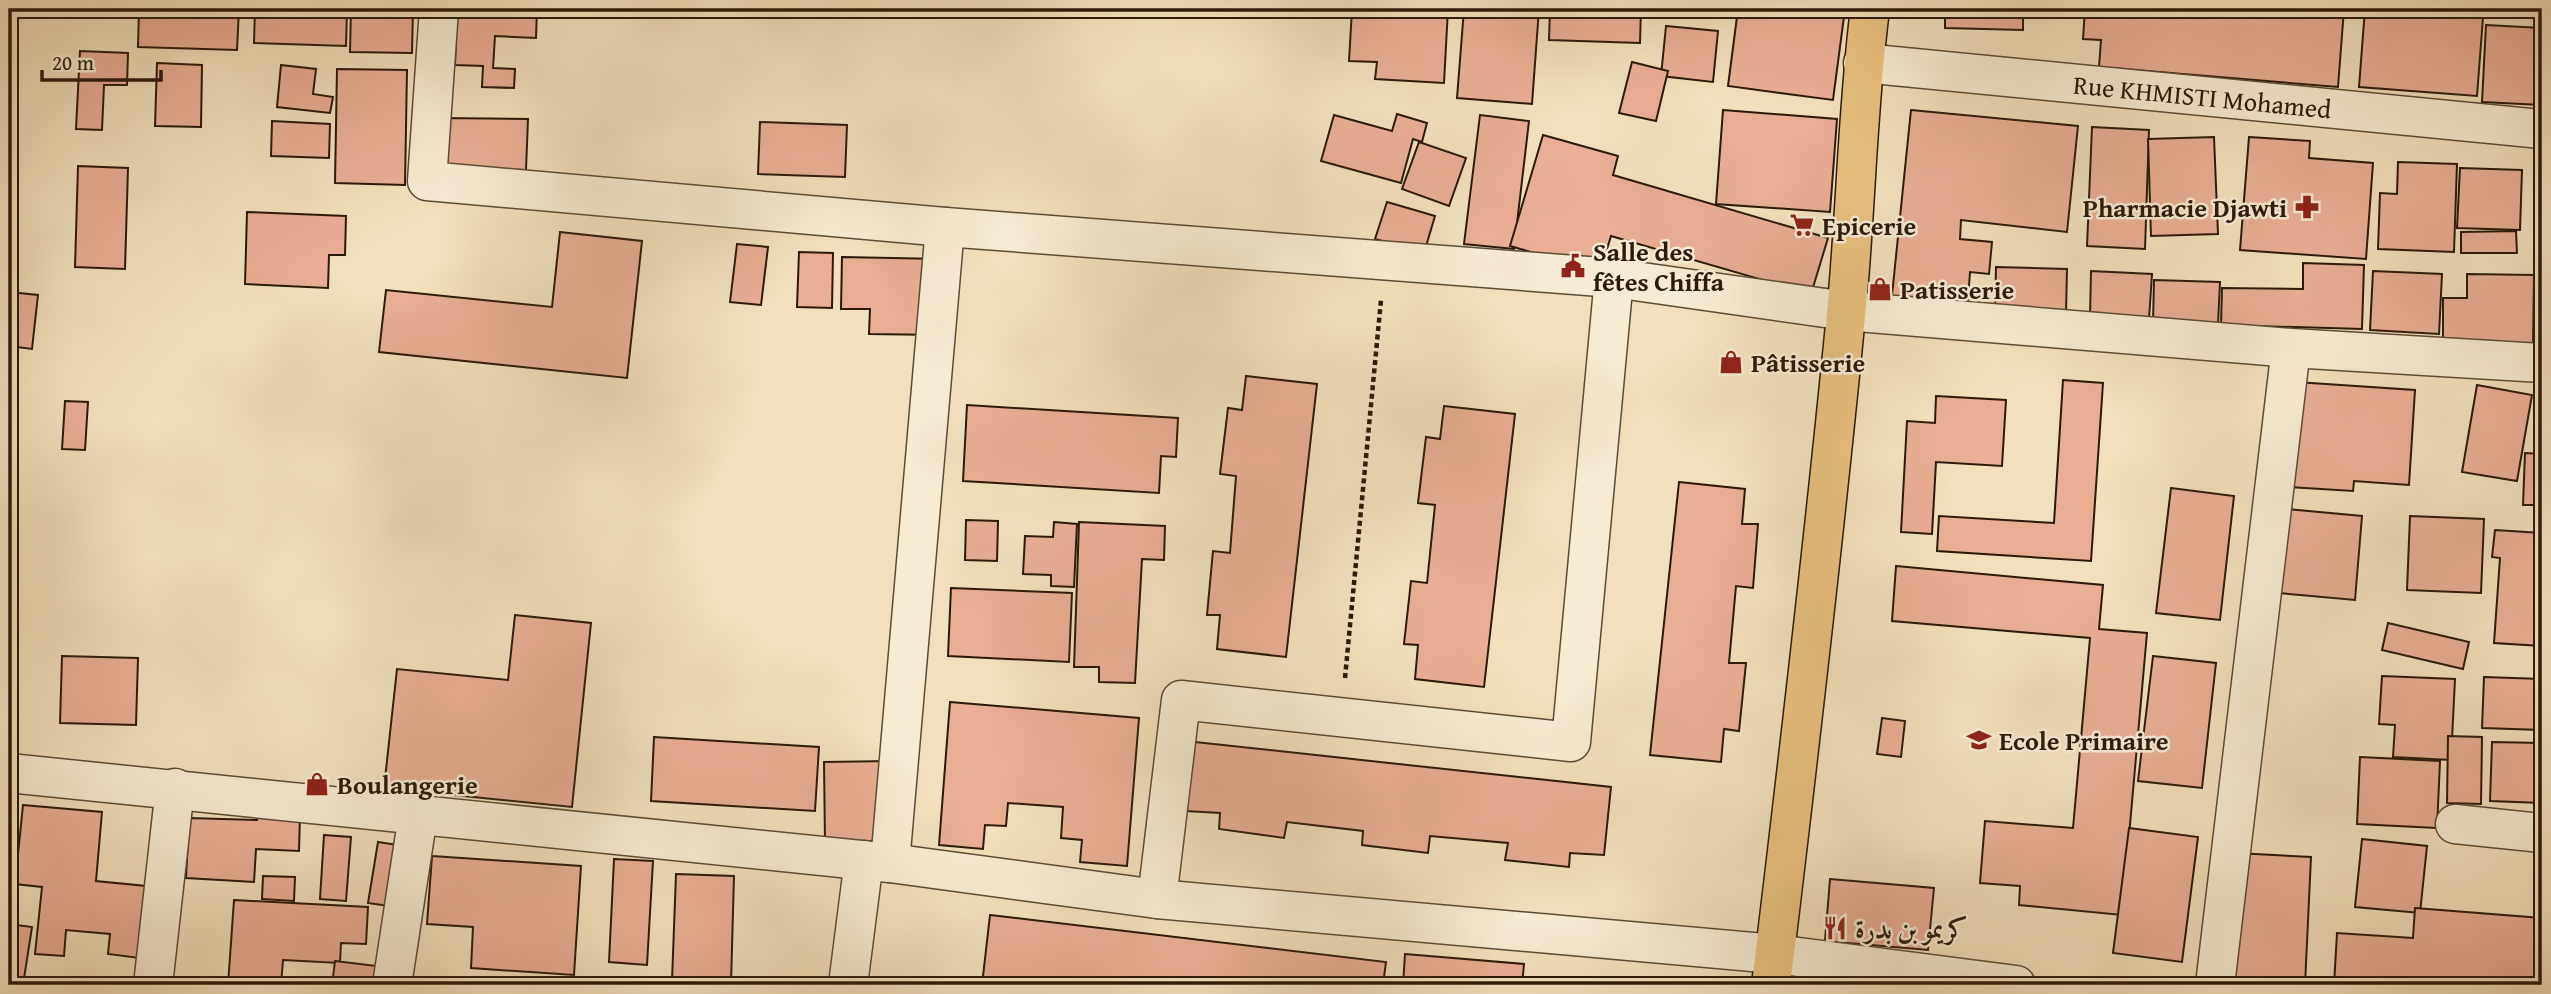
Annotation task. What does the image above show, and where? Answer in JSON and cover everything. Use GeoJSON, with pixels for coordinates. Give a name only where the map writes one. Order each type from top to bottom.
{"type":"FeatureCollection","features":[{"type":"Feature","properties":{"kind":"main road"},"geometry":{"type":"LineString","coordinates":[[1773,969],[1805,710],[1846,311],[1863,63],[1870,9]]}},
{"type":"Feature","properties":{"kind":"street"},"geometry":{"type":"LineString","coordinates":[[439,9],[427,181],[945,227],[1220,258],[1385,260],[1614,278],[1846,311],[2291,348],[2542,363]]}},
{"type":"Feature","properties":{"kind":"street","name":"Rue KHMISTI Mohamed"},"geometry":{"type":"LineString","coordinates":[[1863,63],[2542,129]]}},
{"type":"Feature","properties":{"kind":"street"},"geometry":{"type":"LineString","coordinates":[[848,985],[877,861],[945,227]]}},
{"type":"Feature","properties":{"kind":"street"},"geometry":{"type":"LineString","coordinates":[[1157,899],[1181,700],[1572,742],[1614,278]]}},
{"type":"Feature","properties":{"kind":"street"},"geometry":{"type":"LineString","coordinates":[[2215,985],[2291,348]]}},
{"type":"Feature","properties":{"kind":"street"},"geometry":{"type":"LineString","coordinates":[[9,773],[877,861],[1157,899],[1773,969],[2016,985]]}},
{"type":"Feature","properties":{"kind":"street"},"geometry":{"type":"LineString","coordinates":[[153,985],[175,788]]}},
{"type":"Feature","properties":{"kind":"street"},"geometry":{"type":"LineString","coordinates":[[392,985],[418,815]]}},
{"type":"Feature","properties":{"kind":"street"},"geometry":{"type":"LineString","coordinates":[[2455,824],[2542,833]]}},
{"type":"Feature","properties":{"kind":"path"},"geometry":{"type":"LineString","coordinates":[[1341,718],[1385,260]]}},
{"type":"Feature","properties":{"kind":"building"},"geometry":{"type":"Polygon","coordinates":[[[139,9],[239,9],[237,50],[138,47],[139,9]]]}},
{"type":"Feature","properties":{"kind":"building"},"geometry":{"type":"Polygon","coordinates":[[[255,9],[347,9],[346,46],[254,43],[255,9]]]}},
{"type":"Feature","properties":{"kind":"building"},"geometry":{"type":"Polygon","coordinates":[[[351,9],[413,9],[412,53],[350,52],[351,9]]]}},
{"type":"Feature","properties":{"kind":"building"},"geometry":{"type":"Polygon","coordinates":[[[457,9],[537,9],[536,38],[495,36],[493,68],[515,69],[514,88],[482,87],[483,66],[455,65],[457,9]]]}},
{"type":"Feature","properties":{"kind":"building"},"geometry":{"type":"Polygon","coordinates":[[[1352,9],[1448,9],[1444,83],[1375,79],[1377,62],[1349,61],[1352,9]]]}},
{"type":"Feature","properties":{"kind":"building"},"geometry":{"type":"Polygon","coordinates":[[[1464,9],[1539,9],[1532,104],[1457,98],[1464,9]]]}},
{"type":"Feature","properties":{"kind":"building"},"geometry":{"type":"Polygon","coordinates":[[[1550,9],[1641,9],[1640,43],[1549,40],[1550,9]]]}},
{"type":"Feature","properties":{"kind":"building"},"geometry":{"type":"Polygon","coordinates":[[[1738,9],[1845,9],[1833,100],[1728,86],[1738,9]]]}},
{"type":"Feature","properties":{"kind":"building"},"geometry":{"type":"Polygon","coordinates":[[[1945,9],[2023,9],[2023,30],[1945,28],[1945,9]]]}},
{"type":"Feature","properties":{"kind":"building"},"geometry":{"type":"Polygon","coordinates":[[[2085,9],[2344,9],[2338,87],[2099,67],[2101,40],[2083,39],[2085,9]]]}},
{"type":"Feature","properties":{"kind":"building"},"geometry":{"type":"Polygon","coordinates":[[[2365,9],[2475,9],[2475,16],[2483,17],[2477,96],[2359,87],[2365,9]]]}},
{"type":"Feature","properties":{"kind":"building"},"geometry":{"type":"Polygon","coordinates":[[[2486,25],[2542,28],[2542,105],[2482,102],[2486,25]]]}},
{"type":"Feature","properties":{"kind":"building"},"geometry":{"type":"Polygon","coordinates":[[[1666,26],[1718,31],[1713,82],[1661,76],[1666,26]]]}},
{"type":"Feature","properties":{"kind":"building"},"geometry":{"type":"Polygon","coordinates":[[[80,51],[128,53],[127,85],[104,85],[102,130],[76,129],[80,51]]]}},
{"type":"Feature","properties":{"kind":"building"},"geometry":{"type":"Polygon","coordinates":[[[1632,62],[1668,71],[1656,121],[1619,113],[1632,62]]]}},
{"type":"Feature","properties":{"kind":"building"},"geometry":{"type":"Polygon","coordinates":[[[157,63],[202,65],[201,127],[155,126],[157,63]]]}},
{"type":"Feature","properties":{"kind":"building"},"geometry":{"type":"Polygon","coordinates":[[[281,65],[316,69],[313,94],[333,97],[330,113],[277,107],[281,65]]]}},
{"type":"Feature","properties":{"kind":"building"},"geometry":{"type":"Polygon","coordinates":[[[337,69],[407,70],[405,185],[335,183],[337,69]]]}},
{"type":"Feature","properties":{"kind":"building"},"geometry":{"type":"Polygon","coordinates":[[[1723,110],[1837,119],[1830,212],[1716,204],[1723,110]]]}},
{"type":"Feature","properties":{"kind":"building"},"geometry":{"type":"Polygon","coordinates":[[[1911,110],[2078,126],[2067,232],[1961,220],[1960,239],[1992,242],[1989,274],[1970,272],[1967,313],[1891,305],[1911,110]]]}},
{"type":"Feature","properties":{"kind":"building"},"geometry":{"type":"Polygon","coordinates":[[[1397,114],[1427,123],[1422,142],[1413,139],[1401,183],[1321,161],[1334,115],[1392,131],[1397,114]]]}},
{"type":"Feature","properties":{"kind":"building"},"geometry":{"type":"Polygon","coordinates":[[[1480,115],[1529,121],[1514,249],[1464,244],[1480,115]]]}},
{"type":"Feature","properties":{"kind":"building"},"geometry":{"type":"Polygon","coordinates":[[[440,118],[528,119],[526,170],[439,168],[440,118]]]}},
{"type":"Feature","properties":{"kind":"building"},"geometry":{"type":"Polygon","coordinates":[[[272,121],[330,124],[329,158],[271,156],[272,121]]]}},
{"type":"Feature","properties":{"kind":"building"},"geometry":{"type":"Polygon","coordinates":[[[760,122],[847,125],[845,177],[758,174],[760,122]]]}},
{"type":"Feature","properties":{"kind":"building"},"geometry":{"type":"Polygon","coordinates":[[[2092,127],[2149,130],[2145,249],[2087,246],[2092,127]]]}},
{"type":"Feature","properties":{"kind":"building"},"geometry":{"type":"Polygon","coordinates":[[[1543,135],[1618,156],[1613,175],[1828,238],[1811,294],[1611,236],[1600,272],[1510,246],[1543,135]]]}},
{"type":"Feature","properties":{"kind":"building"},"geometry":{"type":"Polygon","coordinates":[[[2214,137],[2218,234],[2151,236],[2148,139],[2214,137]]]}},
{"type":"Feature","properties":{"kind":"building","name":"Pharmacie Djawti"},"geometry":{"type":"Polygon","coordinates":[[[2249,137],[2310,141],[2309,158],[2373,163],[2366,259],[2240,250],[2249,137]]]}},
{"type":"Feature","properties":{"kind":"building"},"geometry":{"type":"Polygon","coordinates":[[[1419,142],[1466,158],[1449,206],[1402,189],[1419,142]]]}},
{"type":"Feature","properties":{"kind":"building"},"geometry":{"type":"Polygon","coordinates":[[[2398,162],[2457,164],[2454,252],[2378,249],[2380,193],[2397,194],[2398,162]]]}},
{"type":"Feature","properties":{"kind":"building"},"geometry":{"type":"Polygon","coordinates":[[[78,166],[128,168],[125,269],[75,267],[78,166]]]}},
{"type":"Feature","properties":{"kind":"building"},"geometry":{"type":"Polygon","coordinates":[[[2460,168],[2522,170],[2520,230],[2457,228],[2460,168]]]}},
{"type":"Feature","properties":{"kind":"building"},"geometry":{"type":"Polygon","coordinates":[[[1387,202],[1435,216],[1424,253],[1375,239],[1387,202]]]}},
{"type":"Feature","properties":{"kind":"building"},"geometry":{"type":"Polygon","coordinates":[[[247,212],[346,216],[345,255],[329,255],[328,288],[245,284],[247,212]]]}},
{"type":"Feature","properties":{"kind":"building"},"geometry":{"type":"Polygon","coordinates":[[[2516,231],[2517,253],[2461,253],[2461,232],[2516,231]]]}},
{"type":"Feature","properties":{"kind":"building"},"geometry":{"type":"Polygon","coordinates":[[[560,232],[642,241],[627,378],[379,352],[386,290],[552,307],[560,232]]]}},
{"type":"Feature","properties":{"kind":"building"},"geometry":{"type":"Polygon","coordinates":[[[737,244],[768,247],[761,305],[730,302],[737,244]]]}},
{"type":"Feature","properties":{"kind":"building"},"geometry":{"type":"Polygon","coordinates":[[[799,252],[833,253],[832,308],[797,307],[799,252]]]}},
{"type":"Feature","properties":{"kind":"building"},"geometry":{"type":"Polygon","coordinates":[[[842,257],[941,259],[939,335],[869,334],[870,309],[841,309],[842,257]]]}},
{"type":"Feature","properties":{"kind":"building"},"geometry":{"type":"Polygon","coordinates":[[[2303,263],[2364,265],[2362,329],[2221,325],[2222,288],[2303,289],[2303,263]]]}},
{"type":"Feature","properties":{"kind":"building"},"geometry":{"type":"Polygon","coordinates":[[[1996,267],[2067,269],[2066,314],[1995,312],[1996,267]]]}},
{"type":"Feature","properties":{"kind":"building"},"geometry":{"type":"Polygon","coordinates":[[[2091,271],[2152,274],[2149,319],[2090,317],[2091,271]]]}},
{"type":"Feature","properties":{"kind":"building"},"geometry":{"type":"Polygon","coordinates":[[[2373,271],[2442,274],[2439,334],[2370,330],[2373,271]]]}},
{"type":"Feature","properties":{"kind":"building"},"geometry":{"type":"Polygon","coordinates":[[[2467,274],[2534,275],[2533,348],[2443,348],[2443,298],[2467,298],[2467,274]]]}},
{"type":"Feature","properties":{"kind":"building"},"geometry":{"type":"Polygon","coordinates":[[[2154,280],[2220,282],[2218,325],[2153,322],[2154,280]]]}},
{"type":"Feature","properties":{"kind":"building"},"geometry":{"type":"Polygon","coordinates":[[[9,292],[38,295],[32,349],[9,346],[9,292]]]}},
{"type":"Feature","properties":{"kind":"building"},"geometry":{"type":"Polygon","coordinates":[[[1246,376],[1317,384],[1286,657],[1217,649],[1220,615],[1207,615],[1213,551],[1230,553],[1236,476],[1220,474],[1228,408],[1242,410],[1246,376]]]}},
{"type":"Feature","properties":{"kind":"building"},"geometry":{"type":"Polygon","coordinates":[[[2063,380],[2103,383],[2091,561],[1937,551],[1939,516],[2054,523],[2063,380]]]}},
{"type":"Feature","properties":{"kind":"building"},"geometry":{"type":"Polygon","coordinates":[[[2296,382],[2415,390],[2409,485],[2354,481],[2353,491],[2289,487],[2296,382]]]}},
{"type":"Feature","properties":{"kind":"building"},"geometry":{"type":"Polygon","coordinates":[[[2477,385],[2532,395],[2517,481],[2462,472],[2477,385]]]}},
{"type":"Feature","properties":{"kind":"building"},"geometry":{"type":"Polygon","coordinates":[[[1936,396],[2006,400],[2002,466],[1936,462],[1932,534],[1901,532],[1907,421],[1935,423],[1936,396]]]}},
{"type":"Feature","properties":{"kind":"building"},"geometry":{"type":"Polygon","coordinates":[[[65,401],[88,402],[85,450],[62,449],[65,401]]]}},
{"type":"Feature","properties":{"kind":"building"},"geometry":{"type":"Polygon","coordinates":[[[967,405],[1178,418],[1176,457],[1161,456],[1159,493],[963,481],[967,405]]]}},
{"type":"Feature","properties":{"kind":"building"},"geometry":{"type":"Polygon","coordinates":[[[1444,406],[1515,414],[1484,687],[1415,679],[1418,645],[1404,644],[1411,581],[1427,583],[1435,505],[1418,503],[1426,437],[1440,439],[1444,406]]]}},
{"type":"Feature","properties":{"kind":"building"},"geometry":{"type":"Polygon","coordinates":[[[2525,453],[2542,454],[2542,505],[2523,505],[2525,453]]]}},
{"type":"Feature","properties":{"kind":"building"},"geometry":{"type":"Polygon","coordinates":[[[1679,482],[1745,489],[1742,524],[1758,524],[1753,588],[1736,586],[1729,663],[1746,663],[1739,731],[1724,729],[1721,762],[1650,755],[1679,482]]]}},
{"type":"Feature","properties":{"kind":"building"},"geometry":{"type":"Polygon","coordinates":[[[2171,488],[2234,496],[2220,620],[2156,613],[2171,488]]]}},
{"type":"Feature","properties":{"kind":"building"},"geometry":{"type":"Polygon","coordinates":[[[2287,509],[2362,516],[2355,600],[2279,593],[2287,509]]]}},
{"type":"Feature","properties":{"kind":"building"},"geometry":{"type":"Polygon","coordinates":[[[2410,516],[2484,519],[2481,593],[2407,590],[2410,516]]]}},
{"type":"Feature","properties":{"kind":"building"},"geometry":{"type":"Polygon","coordinates":[[[966,520],[998,521],[997,561],[965,560],[966,520]]]}},
{"type":"Feature","properties":{"kind":"building"},"geometry":{"type":"Polygon","coordinates":[[[1054,522],[1077,524],[1074,587],[1051,586],[1051,575],[1023,574],[1025,536],[1053,537],[1054,522]]]}},
{"type":"Feature","properties":{"kind":"building"},"geometry":{"type":"Polygon","coordinates":[[[1079,522],[1165,526],[1164,560],[1142,559],[1135,683],[1099,682],[1099,667],[1074,667],[1079,522]]]}},
{"type":"Feature","properties":{"kind":"building"},"geometry":{"type":"Polygon","coordinates":[[[2495,530],[2542,533],[2542,646],[2494,643],[2500,558],[2492,557],[2495,530]]]}},
{"type":"Feature","properties":{"kind":"building"},"geometry":{"type":"Polygon","coordinates":[[[1896,566],[2103,585],[2099,629],[2147,633],[2122,915],[2019,905],[2020,886],[1980,883],[1985,821],[2073,828],[2090,638],[1892,621],[1896,566]]]}},
{"type":"Feature","properties":{"kind":"building"},"geometry":{"type":"Polygon","coordinates":[[[951,588],[1072,593],[1069,662],[948,656],[951,588]]]}},
{"type":"Feature","properties":{"kind":"building"},"geometry":{"type":"Polygon","coordinates":[[[515,615],[591,623],[572,807],[384,788],[397,669],[508,680],[515,615]]]}},
{"type":"Feature","properties":{"kind":"building"},"geometry":{"type":"Polygon","coordinates":[[[2388,623],[2469,642],[2463,669],[2382,650],[2388,623]]]}},
{"type":"Feature","properties":{"kind":"building"},"geometry":{"type":"Polygon","coordinates":[[[62,656],[138,658],[136,725],[60,723],[62,656]]]}},
{"type":"Feature","properties":{"kind":"building"},"geometry":{"type":"Polygon","coordinates":[[[2153,656],[2216,663],[2202,788],[2138,781],[2153,656]]]}},
{"type":"Feature","properties":{"kind":"building"},"geometry":{"type":"Polygon","coordinates":[[[2382,676],[2455,679],[2451,760],[2393,757],[2395,725],[2379,724],[2382,676]]]}},
{"type":"Feature","properties":{"kind":"building"},"geometry":{"type":"Polygon","coordinates":[[[2484,677],[2542,679],[2542,730],[2482,728],[2484,677]]]}},
{"type":"Feature","properties":{"kind":"building"},"geometry":{"type":"Polygon","coordinates":[[[950,702],[1139,718],[1127,866],[1080,862],[1082,840],[1061,838],[1063,807],[1008,803],[1006,826],[985,825],[983,849],[939,845],[950,702]]]}},
{"type":"Feature","properties":{"kind":"building"},"geometry":{"type":"Polygon","coordinates":[[[1882,718],[1905,721],[1901,757],[1877,754],[1882,718]]]}},
{"type":"Feature","properties":{"kind":"building"},"geometry":{"type":"Polygon","coordinates":[[[2448,736],[2482,737],[2481,804],[2447,803],[2448,736]]]}},
{"type":"Feature","properties":{"kind":"building"},"geometry":{"type":"Polygon","coordinates":[[[654,737],[819,747],[815,811],[651,801],[654,737]]]}},
{"type":"Feature","properties":{"kind":"building"},"geometry":{"type":"Polygon","coordinates":[[[1195,742],[1611,787],[1604,855],[1570,853],[1569,867],[1505,860],[1508,843],[1430,836],[1428,853],[1362,845],[1363,831],[1287,822],[1284,838],[1219,829],[1220,813],[1186,811],[1195,742]]]}},
{"type":"Feature","properties":{"kind":"building"},"geometry":{"type":"Polygon","coordinates":[[[2492,742],[2542,743],[2542,803],[2490,801],[2492,742]]]}},
{"type":"Feature","properties":{"kind":"building"},"geometry":{"type":"Polygon","coordinates":[[[2360,757],[2440,761],[2437,828],[2357,824],[2360,757]]]}},
{"type":"Feature","properties":{"kind":"building"},"geometry":{"type":"Polygon","coordinates":[[[891,761],[892,841],[825,842],[824,762],[891,761]]]}},
{"type":"Feature","properties":{"kind":"building"},"geometry":{"type":"Polygon","coordinates":[[[23,805],[102,812],[96,881],[146,886],[139,958],[108,954],[110,934],[66,930],[64,956],[35,954],[42,887],[15,884],[23,805]]]}},
{"type":"Feature","properties":{"kind":"building"},"geometry":{"type":"Polygon","coordinates":[[[258,813],[300,815],[299,851],[256,849],[254,882],[186,878],[189,818],[257,820],[258,813]]]}},
{"type":"Feature","properties":{"kind":"building"},"geometry":{"type":"Polygon","coordinates":[[[2129,828],[2198,837],[2182,962],[2113,953],[2129,828]]]}},
{"type":"Feature","properties":{"kind":"building"},"geometry":{"type":"Polygon","coordinates":[[[324,835],[351,837],[346,901],[320,899],[324,835]]]}},
{"type":"Feature","properties":{"kind":"building"},"geometry":{"type":"Polygon","coordinates":[[[2362,839],[2427,846],[2420,913],[2355,907],[2362,839]]]}},
{"type":"Feature","properties":{"kind":"building"},"geometry":{"type":"Polygon","coordinates":[[[378,842],[418,848],[409,909],[368,903],[378,842]]]}},
{"type":"Feature","properties":{"kind":"building"},"geometry":{"type":"Polygon","coordinates":[[[2236,853],[2311,857],[2305,985],[2229,985],[2236,853]]]}},
{"type":"Feature","properties":{"kind":"building"},"geometry":{"type":"Polygon","coordinates":[[[432,856],[581,866],[574,975],[471,968],[473,927],[427,924],[432,856]]]}},
{"type":"Feature","properties":{"kind":"building"},"geometry":{"type":"Polygon","coordinates":[[[614,859],[653,861],[647,965],[609,962],[614,859]]]}},
{"type":"Feature","properties":{"kind":"building"},"geometry":{"type":"Polygon","coordinates":[[[676,874],[734,876],[731,983],[672,981],[676,874]]]}},
{"type":"Feature","properties":{"kind":"building"},"geometry":{"type":"Polygon","coordinates":[[[263,876],[295,877],[294,901],[262,899],[263,876]]]}},
{"type":"Feature","properties":{"kind":"building"},"geometry":{"type":"Polygon","coordinates":[[[1830,879],[1934,888],[1928,950],[1825,941],[1830,879]]]}},
{"type":"Feature","properties":{"kind":"building"},"geometry":{"type":"Polygon","coordinates":[[[234,900],[368,907],[366,944],[341,943],[340,963],[283,960],[281,985],[228,985],[234,900]]]}},
{"type":"Feature","properties":{"kind":"building"},"geometry":{"type":"Polygon","coordinates":[[[2415,908],[2542,918],[2542,985],[2334,985],[2337,933],[2413,938],[2415,908]]]}},
{"type":"Feature","properties":{"kind":"building"},"geometry":{"type":"Polygon","coordinates":[[[990,915],[1386,962],[1383,985],[982,985],[990,915]]]}},
{"type":"Feature","properties":{"kind":"building"},"geometry":{"type":"Polygon","coordinates":[[[9,924],[32,927],[23,985],[9,985],[9,924]]]}},
{"type":"Feature","properties":{"kind":"building"},"geometry":{"type":"Polygon","coordinates":[[[1405,954],[1524,964],[1522,985],[1403,985],[1405,954]]]}},
{"type":"Feature","properties":{"kind":"building"},"geometry":{"type":"Polygon","coordinates":[[[335,961],[393,968],[391,985],[332,985],[335,961]]]}},
{"type":"Feature","properties":{"kind":"building"},"geometry":{"type":"Polygon","coordinates":[[[26,979],[137,985],[25,985],[26,979]]]}},
{"type":"Feature","properties":{"kind":"place","name":"Pharmacie Djawti"},"geometry":{"type":"Point","coordinates":[2307,207]}},
{"type":"Feature","properties":{"kind":"place","name":"Epicerie"},"geometry":{"type":"Point","coordinates":[1802,225]}},
{"type":"Feature","properties":{"kind":"place","name":"Salle des fêtes Chiffa"},"geometry":{"type":"Point","coordinates":[1573,266]}},
{"type":"Feature","properties":{"kind":"place","name":"Patisserie"},"geometry":{"type":"Point","coordinates":[1880,289]}},
{"type":"Feature","properties":{"kind":"place","name":"Pâtisserie"},"geometry":{"type":"Point","coordinates":[1731,362]}},
{"type":"Feature","properties":{"kind":"place","name":"Ecole Primaire"},"geometry":{"type":"Point","coordinates":[1979,740]}},
{"type":"Feature","properties":{"kind":"place","name":"Boulangerie"},"geometry":{"type":"Point","coordinates":[317,784]}},
{"type":"Feature","properties":{"kind":"place","name":"كريمو بن بدرة"},"geometry":{"type":"Point","coordinates":[1835,928]}}]}
